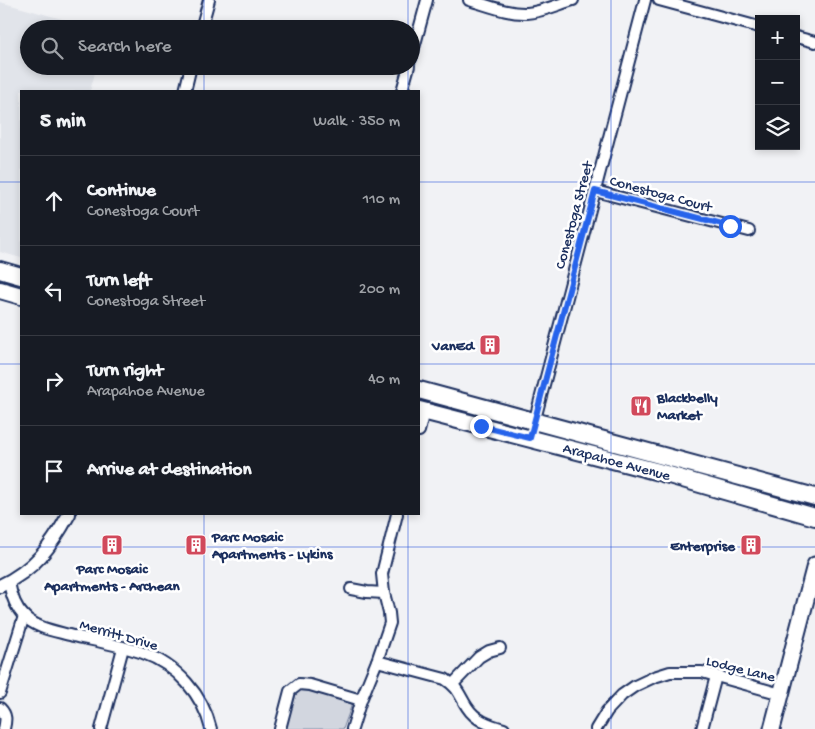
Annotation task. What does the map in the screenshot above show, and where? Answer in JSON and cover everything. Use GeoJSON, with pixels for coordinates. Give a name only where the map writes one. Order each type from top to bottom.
{"type":"FeatureCollection","features":[{"type":"Feature","properties":{"kind":"main road"},"geometry":{"type":"LineString","coordinates":[[0,270],[20,276]]}},
{"type":"Feature","properties":{"kind":"main road"},"geometry":{"type":"LineString","coordinates":[[0,290],[20,296]]}},
{"type":"Feature","properties":{"kind":"main road","name":"Arapahoe Avenue"},"geometry":{"type":"LineString","coordinates":[[420,390],[815,497]]}},
{"type":"Feature","properties":{"kind":"main road","name":"Arapahoe Avenue"},"geometry":{"type":"LineString","coordinates":[[422,410],[648,469],[815,517]]}},
{"type":"Feature","properties":{"kind":"main road"},"geometry":{"type":"LineString","coordinates":[[772,729],[815,565]]}},
{"type":"Feature","properties":{"kind":"street"},"geometry":{"type":"LineString","coordinates":[[203,20],[209,0]]}},
{"type":"Feature","properties":{"kind":"street"},"geometry":{"type":"LineString","coordinates":[[420,26],[427,0]]}},
{"type":"Feature","properties":{"kind":"street"},"geometry":{"type":"LineString","coordinates":[[469,0],[525,13],[573,0]]}},
{"type":"Feature","properties":{"kind":"street","name":"Conestoga Street"},"geometry":{"type":"LineString","coordinates":[[530,438],[645,0]]}},
{"type":"Feature","properties":{"kind":"street"},"geometry":{"type":"LineString","coordinates":[[659,0],[755,26]]}},
{"type":"Feature","properties":{"kind":"street"},"geometry":{"type":"LineString","coordinates":[[800,38],[815,42]]}},
{"type":"Feature","properties":{"kind":"street"},"geometry":{"type":"LineString","coordinates":[[185,90],[189,75]]}},
{"type":"Feature","properties":{"kind":"street"},"geometry":{"type":"LineString","coordinates":[[402,90],[406,75]]}},
{"type":"Feature","properties":{"kind":"street","name":"Conestoga Court"},"geometry":{"type":"LineString","coordinates":[[595,191],[749,231]]}},
{"type":"Feature","properties":{"kind":"street"},"geometry":{"type":"LineString","coordinates":[[420,424],[422,410]]}},
{"type":"Feature","properties":{"kind":"street"},"geometry":{"type":"LineString","coordinates":[[4,584],[29,568],[41,557],[56,537],[68,515]]}},
{"type":"Feature","properties":{"kind":"street"},"geometry":{"type":"LineString","coordinates":[[352,729],[390,623],[382,574],[397,515]]}},
{"type":"Feature","properties":{"kind":"street","name":"Merritt Drive"},"geometry":{"type":"LineString","coordinates":[[4,584],[24,616],[43,628],[143,653],[163,663],[192,688],[203,706],[211,729]]}},
{"type":"Feature","properties":{"kind":"street"},"geometry":{"type":"LineString","coordinates":[[351,589],[384,593]]}},
{"type":"Feature","properties":{"kind":"street"},"geometry":{"type":"LineString","coordinates":[[0,693],[24,616]]}},
{"type":"Feature","properties":{"kind":"street"},"geometry":{"type":"LineString","coordinates":[[101,729],[123,648]]}},
{"type":"Feature","properties":{"kind":"street"},"geometry":{"type":"LineString","coordinates":[[453,684],[479,657],[489,651],[500,648]]}},
{"type":"Feature","properties":{"kind":"street"},"geometry":{"type":"LineString","coordinates":[[377,661],[445,679],[453,684],[468,708],[485,726],[504,729]]}},
{"type":"Feature","properties":{"kind":"street","name":"Lodge Lane"},"geometry":{"type":"LineString","coordinates":[[596,729],[607,711],[622,695],[635,686],[670,672],[702,672],[781,694]]}},
{"type":"Feature","properties":{"kind":"street"},"geometry":{"type":"LineString","coordinates":[[702,729],[716,676]]}},
{"type":"Feature","properties":{"kind":"street"},"geometry":{"type":"LineString","coordinates":[[280,729],[290,691],[299,684],[310,685],[361,700]]}},
{"type":"Feature","properties":{"kind":"street"},"geometry":{"type":"LineString","coordinates":[[0,708],[6,718],[4,729]]}},
{"type":"Feature","properties":{"kind":"shaded area"},"geometry":{"type":"Polygon","coordinates":[[[0,2],[65,20],[20,20],[20,75],[94,75],[90,90],[20,90],[20,258],[0,252],[0,2]]]}},
{"type":"Feature","properties":{"kind":"shaded area"},"geometry":{"type":"Polygon","coordinates":[[[306,688],[353,701],[343,729],[285,729],[296,694],[298,691],[306,688]]]}},
{"type":"Feature","properties":{"kind":"place","name":"VanEd"},"geometry":{"type":"Point","coordinates":[490,345]}},
{"type":"Feature","properties":{"kind":"place","name":"Blackbelly Market"},"geometry":{"type":"Point","coordinates":[641,406]}},
{"type":"Feature","properties":{"kind":"place","name":"Parc Mosaic Apartments - Archean"},"geometry":{"type":"Point","coordinates":[112,545]}},
{"type":"Feature","properties":{"kind":"place","name":"Parc Mosaic Apartments - Lykins"},"geometry":{"type":"Point","coordinates":[196,545]}},
{"type":"Feature","properties":{"kind":"place","name":"Enterprise"},"geometry":{"type":"Point","coordinates":[751,545]}},
{"type":"Feature","properties":{"kind":"route"},"geometry":{"type":"LineString","coordinates":[[481,426],[530,438],[595,191],[730,226]]}}]}
